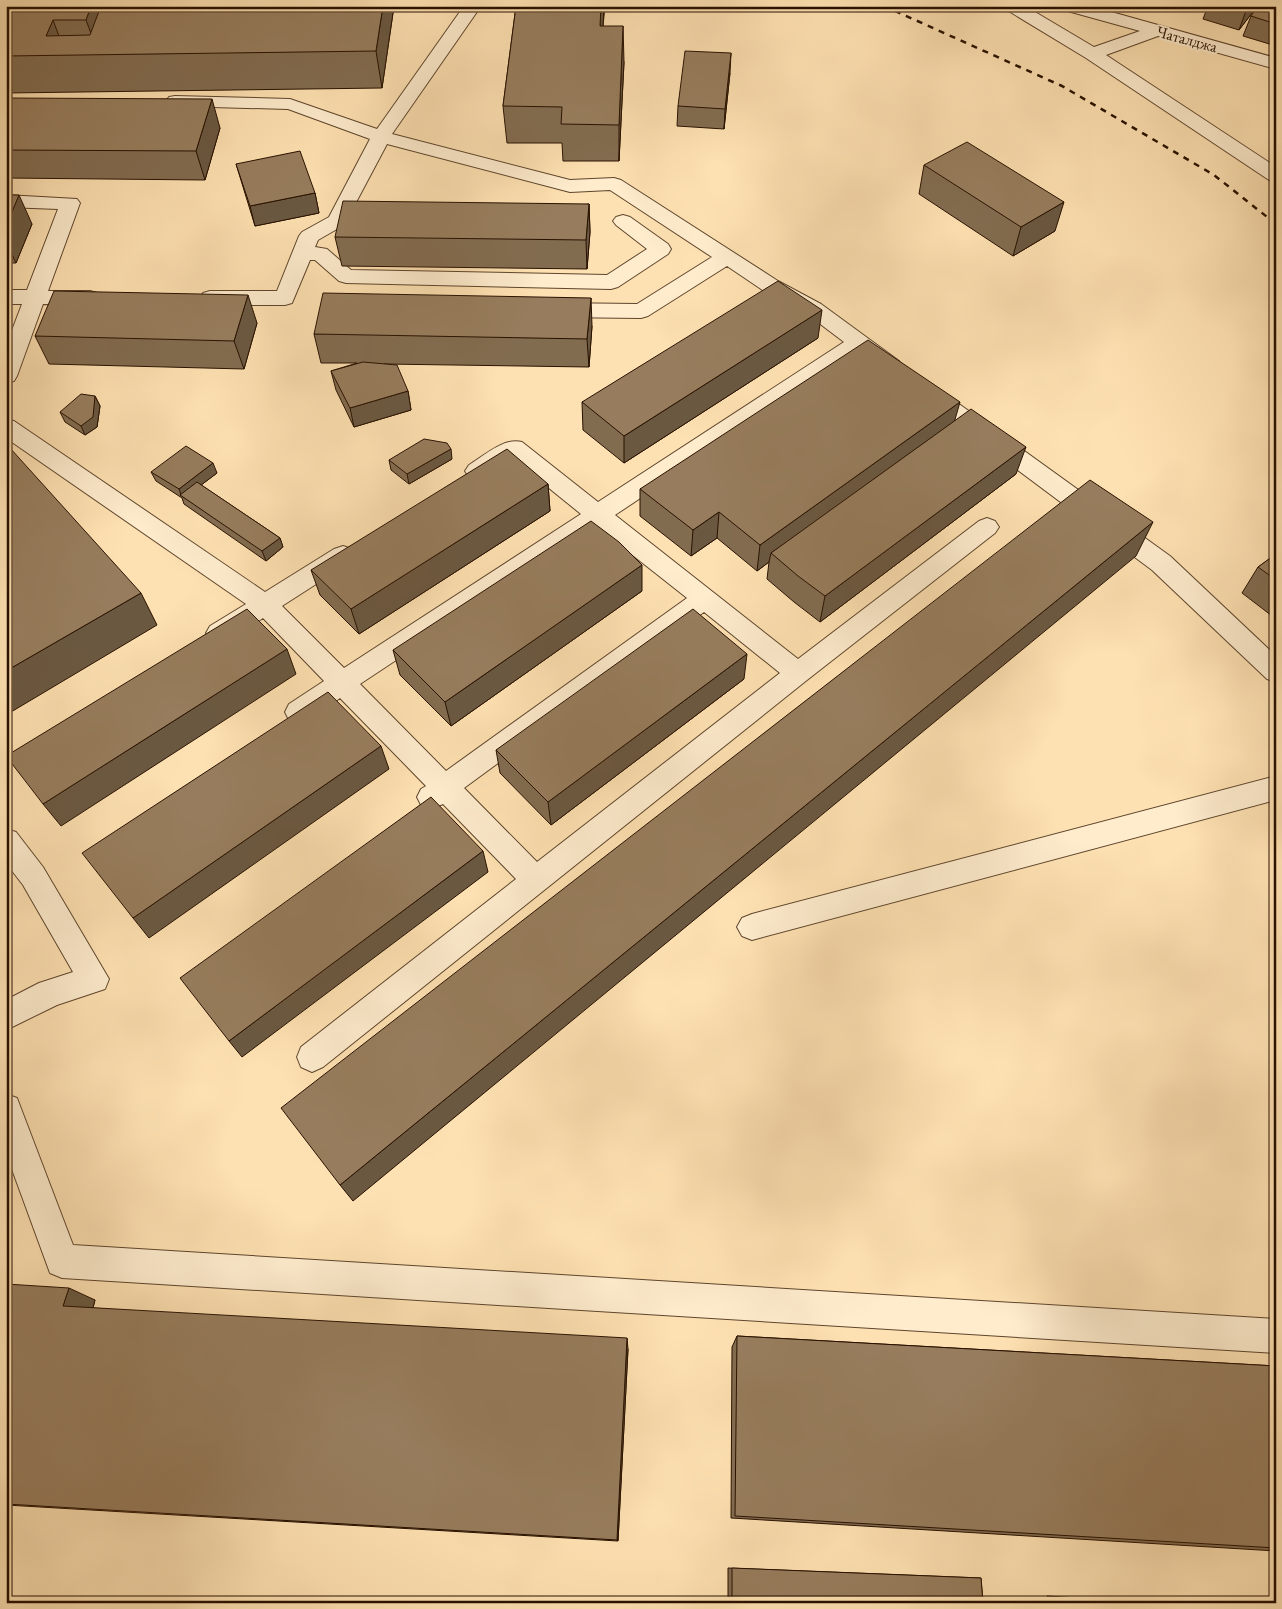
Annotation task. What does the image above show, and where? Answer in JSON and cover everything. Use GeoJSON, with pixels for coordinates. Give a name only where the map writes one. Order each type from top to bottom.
{"type":"FeatureCollection","features":[{"type":"Feature","properties":{"kind":"street"},"geometry":{"type":"LineString","coordinates":[[189,298],[285,298],[309,236],[336,221],[380,137],[474,6]]}},
{"type":"Feature","properties":{"kind":"street"},"geometry":{"type":"LineString","coordinates":[[1013,6],[1092,54],[1276,176]]}},
{"type":"Feature","properties":{"kind":"street","name":"Чаталджа"},"geometry":{"type":"LineString","coordinates":[[1070,6],[1276,64]]}},
{"type":"Feature","properties":{"kind":"street"},"geometry":{"type":"LineString","coordinates":[[1092,54],[1156,31]]}},
{"type":"Feature","properties":{"kind":"street"},"geometry":{"type":"LineString","coordinates":[[156,101],[290,104],[380,137],[570,186],[614,184],[727,258],[763,291],[814,309],[1161,563],[1276,672]]}},
{"type":"Feature","properties":{"kind":"street"},"geometry":{"type":"LineString","coordinates":[[6,201],[70,203],[6,376]]}},
{"type":"Feature","properties":{"kind":"street"},"geometry":{"type":"LineString","coordinates":[[302,253],[320,254],[346,276],[611,282],[661,249],[623,221]]}},
{"type":"Feature","properties":{"kind":"street"},"geometry":{"type":"LineString","coordinates":[[532,309],[641,310],[727,258]]}},
{"type":"Feature","properties":{"kind":"street"},"geometry":{"type":"LineString","coordinates":[[6,297],[112,298]]}},
{"type":"Feature","properties":{"kind":"street"},"geometry":{"type":"LineString","coordinates":[[277,726],[859,342]]}},
{"type":"Feature","properties":{"kind":"street"},"geometry":{"type":"LineString","coordinates":[[6,427],[265,604],[536,880]]}},
{"type":"Feature","properties":{"kind":"street"},"geometry":{"type":"LineString","coordinates":[[456,484],[514,448],[798,673]]}},
{"type":"Feature","properties":{"kind":"street"},"geometry":{"type":"LineString","coordinates":[[312,1057],[798,673],[987,527]]}},
{"type":"Feature","properties":{"kind":"street"},"geometry":{"type":"LineString","coordinates":[[199,646],[365,542]]}},
{"type":"Feature","properties":{"kind":"street"},"geometry":{"type":"LineString","coordinates":[[413,810],[704,599]]}},
{"type":"Feature","properties":{"kind":"street"},"geometry":{"type":"LineString","coordinates":[[752,928],[1276,788]]}},
{"type":"Feature","properties":{"kind":"street"},"geometry":{"type":"LineString","coordinates":[[6,841],[33,876],[94,979],[50,993],[6,1016]]}},
{"type":"Feature","properties":{"kind":"street"},"geometry":{"type":"LineString","coordinates":[[6,1109],[62,1261],[1276,1336]]}},
{"type":"Feature","properties":{"kind":"building"},"geometry":{"type":"Polygon","coordinates":[[[6,6],[91,6],[86,20],[53,20],[46,36],[90,35],[101,6],[383,6],[376,51],[6,56],[6,6]]]}},
{"type":"Feature","properties":{"kind":"building"},"geometry":{"type":"Polygon","coordinates":[[[516,6],[601,6],[600,26],[623,26],[619,125],[561,124],[562,107],[503,106],[516,6]]]}},
{"type":"Feature","properties":{"kind":"building"},"geometry":{"type":"Polygon","coordinates":[[[1232,6],[1250,6],[1246,11],[1232,6]]]}},
{"type":"Feature","properties":{"kind":"building"},"geometry":{"type":"Polygon","coordinates":[[[1258,6],[1276,6],[1276,24],[1251,16],[1258,6]]]}},
{"type":"Feature","properties":{"kind":"building"},"geometry":{"type":"Polygon","coordinates":[[[685,51],[731,53],[725,109],[678,106],[685,51]]]}},
{"type":"Feature","properties":{"kind":"building"},"geometry":{"type":"Polygon","coordinates":[[[6,98],[212,99],[196,151],[6,150],[6,98]]]}},
{"type":"Feature","properties":{"kind":"building"},"geometry":{"type":"Polygon","coordinates":[[[967,142],[1064,202],[1021,227],[924,165],[967,142]]]}},
{"type":"Feature","properties":{"kind":"building"},"geometry":{"type":"Polygon","coordinates":[[[300,151],[315,193],[250,206],[236,164],[300,151]]]}},
{"type":"Feature","properties":{"kind":"building"},"geometry":{"type":"Polygon","coordinates":[[[6,195],[19,195],[6,226],[6,195]]]}},
{"type":"Feature","properties":{"kind":"building"},"geometry":{"type":"Polygon","coordinates":[[[343,201],[589,204],[586,240],[335,237],[343,201]]]}},
{"type":"Feature","properties":{"kind":"building"},"geometry":{"type":"Polygon","coordinates":[[[778,281],[822,310],[624,436],[582,402],[778,281]]]}},
{"type":"Feature","properties":{"kind":"building"},"geometry":{"type":"Polygon","coordinates":[[[54,291],[248,295],[234,341],[35,336],[54,291]]]}},
{"type":"Feature","properties":{"kind":"building"},"geometry":{"type":"Polygon","coordinates":[[[323,293],[591,298],[587,339],[314,334],[323,293]]]}},
{"type":"Feature","properties":{"kind":"building"},"geometry":{"type":"Polygon","coordinates":[[[868,340],[960,402],[760,545],[719,512],[693,530],[640,489],[868,340]]]}},
{"type":"Feature","properties":{"kind":"building"},"geometry":{"type":"Polygon","coordinates":[[[363,362],[397,365],[408,391],[350,408],[331,371],[363,362]]]}},
{"type":"Feature","properties":{"kind":"building"},"geometry":{"type":"Polygon","coordinates":[[[81,394],[95,396],[93,417],[81,426],[60,412],[81,394]]]}},
{"type":"Feature","properties":{"kind":"building"},"geometry":{"type":"Polygon","coordinates":[[[971,409],[1026,447],[825,596],[771,553],[971,409]]]}},
{"type":"Feature","properties":{"kind":"building"},"geometry":{"type":"Polygon","coordinates":[[[424,439],[447,443],[451,449],[407,474],[389,460],[424,439]]]}},
{"type":"Feature","properties":{"kind":"building"},"geometry":{"type":"Polygon","coordinates":[[[186,446],[213,463],[179,489],[151,472],[186,446]]]}},
{"type":"Feature","properties":{"kind":"building"},"geometry":{"type":"Polygon","coordinates":[[[10,448],[141,593],[6,671],[6,450],[10,448]]]}},
{"type":"Feature","properties":{"kind":"building"},"geometry":{"type":"Polygon","coordinates":[[[507,449],[548,484],[351,609],[311,570],[507,449]]]}},
{"type":"Feature","properties":{"kind":"building"},"geometry":{"type":"Polygon","coordinates":[[[1090,480],[1153,522],[340,1185],[281,1108],[1090,480]]]}},
{"type":"Feature","properties":{"kind":"building"},"geometry":{"type":"Polygon","coordinates":[[[197,482],[280,538],[262,551],[180,495],[197,482]]]}},
{"type":"Feature","properties":{"kind":"building"},"geometry":{"type":"Polygon","coordinates":[[[591,521],[619,542],[642,565],[445,702],[393,650],[591,521]]]}},
{"type":"Feature","properties":{"kind":"building"},"geometry":{"type":"Polygon","coordinates":[[[1276,554],[1276,580],[1258,567],[1276,554]]]}},
{"type":"Feature","properties":{"kind":"building"},"geometry":{"type":"Polygon","coordinates":[[[247,609],[287,649],[43,804],[6,756],[247,609]]]}},
{"type":"Feature","properties":{"kind":"building"},"geometry":{"type":"Polygon","coordinates":[[[693,609],[747,654],[548,802],[496,750],[693,609]]]}},
{"type":"Feature","properties":{"kind":"building"},"geometry":{"type":"Polygon","coordinates":[[[328,692],[381,746],[133,918],[82,853],[328,692]]]}},
{"type":"Feature","properties":{"kind":"building"},"geometry":{"type":"Polygon","coordinates":[[[431,797],[483,851],[229,1041],[180,978],[431,797]]]}},
{"type":"Feature","properties":{"kind":"building"},"geometry":{"type":"Polygon","coordinates":[[[6,1284],[69,1288],[63,1306],[627,1338],[617,1540],[6,1504],[6,1284]]]}},
{"type":"Feature","properties":{"kind":"building"},"geometry":{"type":"Polygon","coordinates":[[[737,1336],[1276,1366],[1276,1548],[735,1516],[737,1336]]]}},
{"type":"Feature","properties":{"kind":"building"},"geometry":{"type":"Polygon","coordinates":[[[732,1568],[981,1578],[983,1603],[732,1603],[732,1568]]]}},
{"type":"Feature","properties":{"kind":"building"},"geometry":{"type":"Polygon","coordinates":[[[1069,1598],[1154,1603],[1069,1603],[1069,1598]]]}},
{"type":"Feature","properties":{"kind":"railway"},"geometry":{"type":"LineString","coordinates":[[884,6],[1062,86],[1214,175],[1276,224]]}}]}
